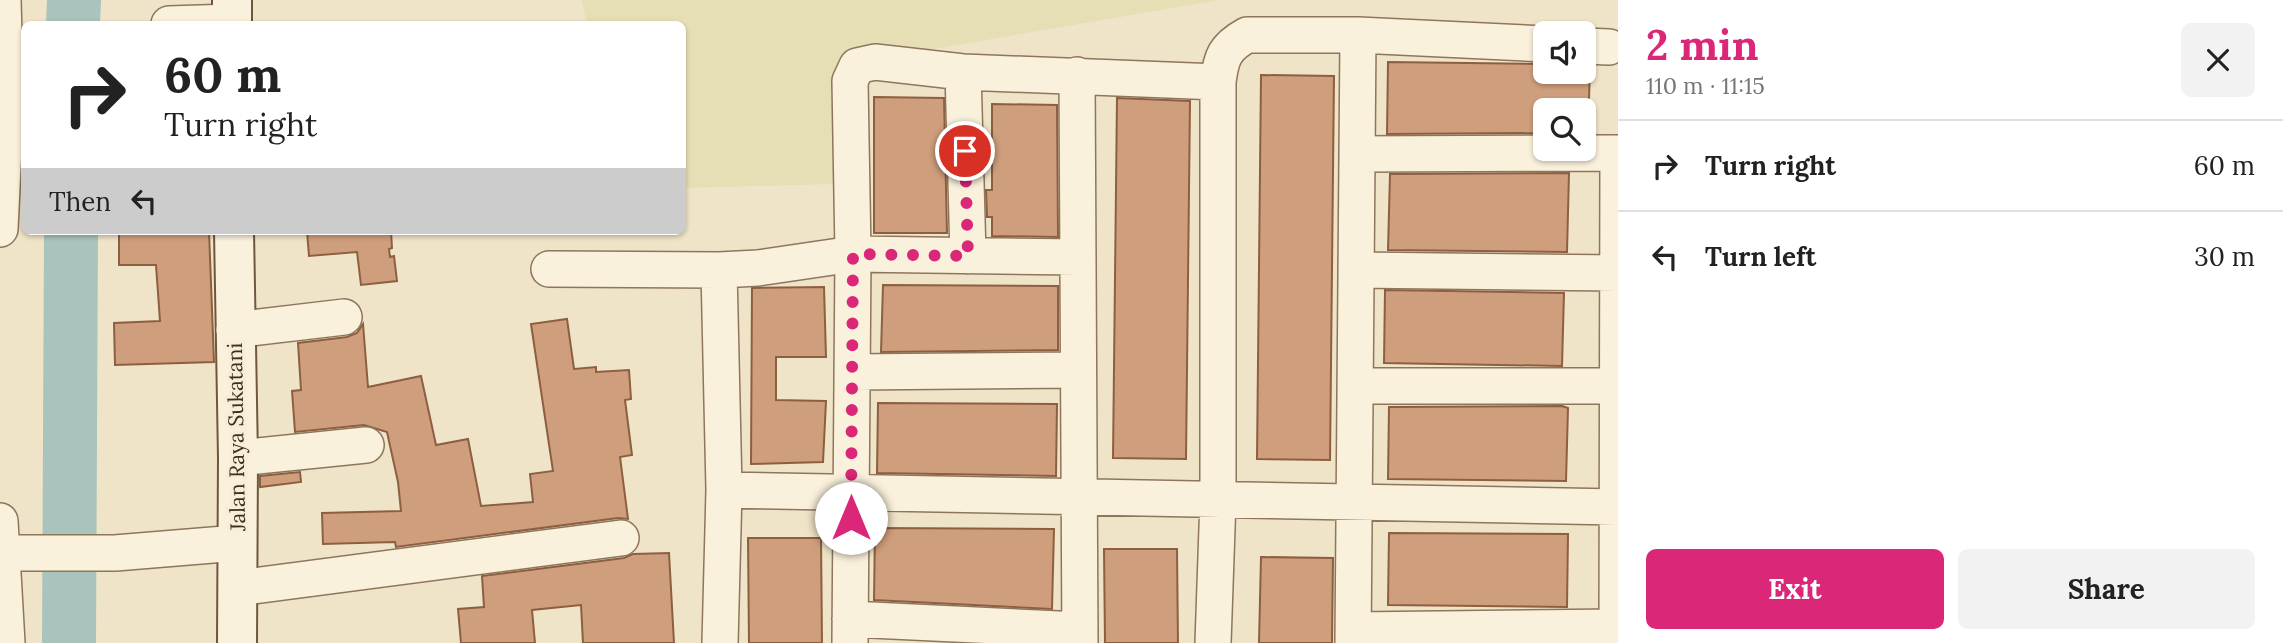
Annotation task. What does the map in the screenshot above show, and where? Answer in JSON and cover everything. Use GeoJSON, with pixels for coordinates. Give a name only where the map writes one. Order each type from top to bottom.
{"type":"FeatureCollection","features":[{"type":"Feature","properties":{"kind":"main road","name":"Jalan Raya Sukatani"},"geometry":{"type":"LineString","coordinates":[[234,235],[238,458],[237,643]]}},
{"type":"Feature","properties":{"kind":"street"},"geometry":{"type":"LineString","coordinates":[[190,21],[232,15]]}},
{"type":"Feature","properties":{"kind":"street"},"geometry":{"type":"LineString","coordinates":[[0,229],[8,19]]}},
{"type":"Feature","properties":{"kind":"street"},"geometry":{"type":"LineString","coordinates":[[1213,643],[1218,499],[1218,82],[1221,56],[1233,43],[1247,36],[1358,35],[1533,43]]}},
{"type":"Feature","properties":{"kind":"street"},"geometry":{"type":"LineString","coordinates":[[1357,154],[1618,153],[1617,635],[1353,636],[1356,386],[1356,270],[1358,35]]}},
{"type":"Feature","properties":{"kind":"street"},"geometry":{"type":"LineString","coordinates":[[1077,75],[1080,636],[850,631],[853,254],[850,81],[858,66],[875,62],[963,72],[1077,75],[1218,82]]}},
{"type":"Feature","properties":{"kind":"street"},"geometry":{"type":"LineString","coordinates":[[963,72],[968,256]]}},
{"type":"Feature","properties":{"kind":"street"},"geometry":{"type":"LineString","coordinates":[[549,269],[719,270],[758,268],[853,254],[1078,257]]}},
{"type":"Feature","properties":{"kind":"street"},"geometry":{"type":"LineString","coordinates":[[719,270],[724,490],[720,643]]}},
{"type":"Feature","properties":{"kind":"street"},"geometry":{"type":"LineString","coordinates":[[1356,270],[1618,273]]}},
{"type":"Feature","properties":{"kind":"street"},"geometry":{"type":"LineString","coordinates":[[234,330],[344,317]]}},
{"type":"Feature","properties":{"kind":"street"},"geometry":{"type":"LineString","coordinates":[[852,372],[1079,370]]}},
{"type":"Feature","properties":{"kind":"street"},"geometry":{"type":"LineString","coordinates":[[1356,386],[1618,386]]}},
{"type":"Feature","properties":{"kind":"street"},"geometry":{"type":"LineString","coordinates":[[238,458],[366,445]]}},
{"type":"Feature","properties":{"kind":"street"},"geometry":{"type":"LineString","coordinates":[[724,490],[1618,507]]}},
{"type":"Feature","properties":{"kind":"street"},"geometry":{"type":"LineString","coordinates":[[7,643],[1,537],[56,553],[115,553],[237,542]]}},
{"type":"Feature","properties":{"kind":"street"},"geometry":{"type":"LineString","coordinates":[[237,588],[621,538]]}},
{"type":"Feature","properties":{"kind":"shaded area"},"geometry":{"type":"Polygon","coordinates":[[[582,0],[1220,0],[839,65],[834,184],[686,188],[686,21],[586,21],[582,0]]]}},
{"type":"Feature","properties":{"kind":"building"},"geometry":{"type":"Polygon","coordinates":[[[1388,62],[1533,64],[1533,84],[1589,84],[1589,98],[1533,98],[1533,133],[1387,134],[1388,62]]]}},
{"type":"Feature","properties":{"kind":"building"},"geometry":{"type":"Polygon","coordinates":[[[1261,75],[1334,76],[1330,460],[1257,459],[1261,75]]]}},
{"type":"Feature","properties":{"kind":"building"},"geometry":{"type":"Polygon","coordinates":[[[874,97],[944,98],[947,233],[874,233],[874,97]]]}},
{"type":"Feature","properties":{"kind":"building"},"geometry":{"type":"Polygon","coordinates":[[[1117,98],[1190,101],[1186,459],[1113,458],[1117,98]]]}},
{"type":"Feature","properties":{"kind":"building"},"geometry":{"type":"Polygon","coordinates":[[[992,104],[1057,105],[1058,237],[992,236],[992,217],[987,217],[986,190],[992,190],[992,104]]]}},
{"type":"Feature","properties":{"kind":"building"},"geometry":{"type":"Polygon","coordinates":[[[1569,173],[1567,252],[1388,250],[1390,174],[1569,173]]]}},
{"type":"Feature","properties":{"kind":"building"},"geometry":{"type":"Polygon","coordinates":[[[119,235],[209,235],[214,362],[115,365],[114,323],[160,321],[156,265],[119,265],[119,235]]]}},
{"type":"Feature","properties":{"kind":"building"},"geometry":{"type":"Polygon","coordinates":[[[307,235],[391,235],[390,257],[394,256],[397,281],[361,285],[357,252],[309,256],[307,235]]]}},
{"type":"Feature","properties":{"kind":"building"},"geometry":{"type":"Polygon","coordinates":[[[883,285],[1058,286],[1058,350],[881,352],[883,285]]]}},
{"type":"Feature","properties":{"kind":"building"},"geometry":{"type":"Polygon","coordinates":[[[824,287],[826,357],[776,357],[776,400],[826,401],[823,462],[751,464],[752,288],[824,287]]]}},
{"type":"Feature","properties":{"kind":"building"},"geometry":{"type":"Polygon","coordinates":[[[1385,290],[1564,293],[1562,366],[1384,363],[1385,290]]]}},
{"type":"Feature","properties":{"kind":"building"},"geometry":{"type":"Polygon","coordinates":[[[567,319],[574,369],[596,367],[596,372],[629,370],[631,399],[625,400],[632,455],[620,457],[628,519],[618,518],[396,547],[395,542],[323,544],[322,513],[401,511],[398,482],[387,432],[364,425],[295,432],[292,391],[301,390],[298,343],[347,337],[357,333],[363,324],[368,387],[421,376],[436,445],[468,439],[481,506],[533,502],[530,474],[553,471],[531,324],[567,319]]]}},
{"type":"Feature","properties":{"kind":"building"},"geometry":{"type":"Polygon","coordinates":[[[878,403],[1057,404],[1056,476],[877,473],[878,403]]]}},
{"type":"Feature","properties":{"kind":"building"},"geometry":{"type":"Polygon","coordinates":[[[1389,407],[1568,408],[1566,481],[1388,479],[1389,407]]]}},
{"type":"Feature","properties":{"kind":"building"},"geometry":{"type":"Polygon","coordinates":[[[300,472],[301,482],[260,487],[260,476],[300,472]]]}},
{"type":"Feature","properties":{"kind":"building"},"geometry":{"type":"Polygon","coordinates":[[[875,528],[1054,529],[1052,609],[874,600],[875,528]]]}},
{"type":"Feature","properties":{"kind":"building"},"geometry":{"type":"Polygon","coordinates":[[[1389,533],[1568,534],[1567,607],[1388,605],[1389,533]]]}},
{"type":"Feature","properties":{"kind":"building"},"geometry":{"type":"Polygon","coordinates":[[[748,538],[821,538],[822,643],[749,643],[748,538]]]}},
{"type":"Feature","properties":{"kind":"building"},"geometry":{"type":"Polygon","coordinates":[[[1104,549],[1177,549],[1178,643],[1105,643],[1104,549]]]}},
{"type":"Feature","properties":{"kind":"building"},"geometry":{"type":"Polygon","coordinates":[[[669,553],[674,643],[583,643],[581,605],[532,610],[535,643],[461,643],[458,609],[484,607],[482,576],[624,558],[633,554],[669,553]]]}},
{"type":"Feature","properties":{"kind":"building"},"geometry":{"type":"Polygon","coordinates":[[[1261,557],[1333,558],[1332,643],[1259,643],[1261,557]]]}},
{"type":"Feature","properties":{"kind":"waterway"},"geometry":{"type":"LineString","coordinates":[[73,21],[74,0]]}},
{"type":"Feature","properties":{"kind":"waterway"},"geometry":{"type":"LineString","coordinates":[[69,643],[71,235]]}},
{"type":"Feature","properties":{"kind":"route"},"geometry":{"type":"LineString","coordinates":[[851,518],[853,254],[968,256],[965,151]]}}]}
